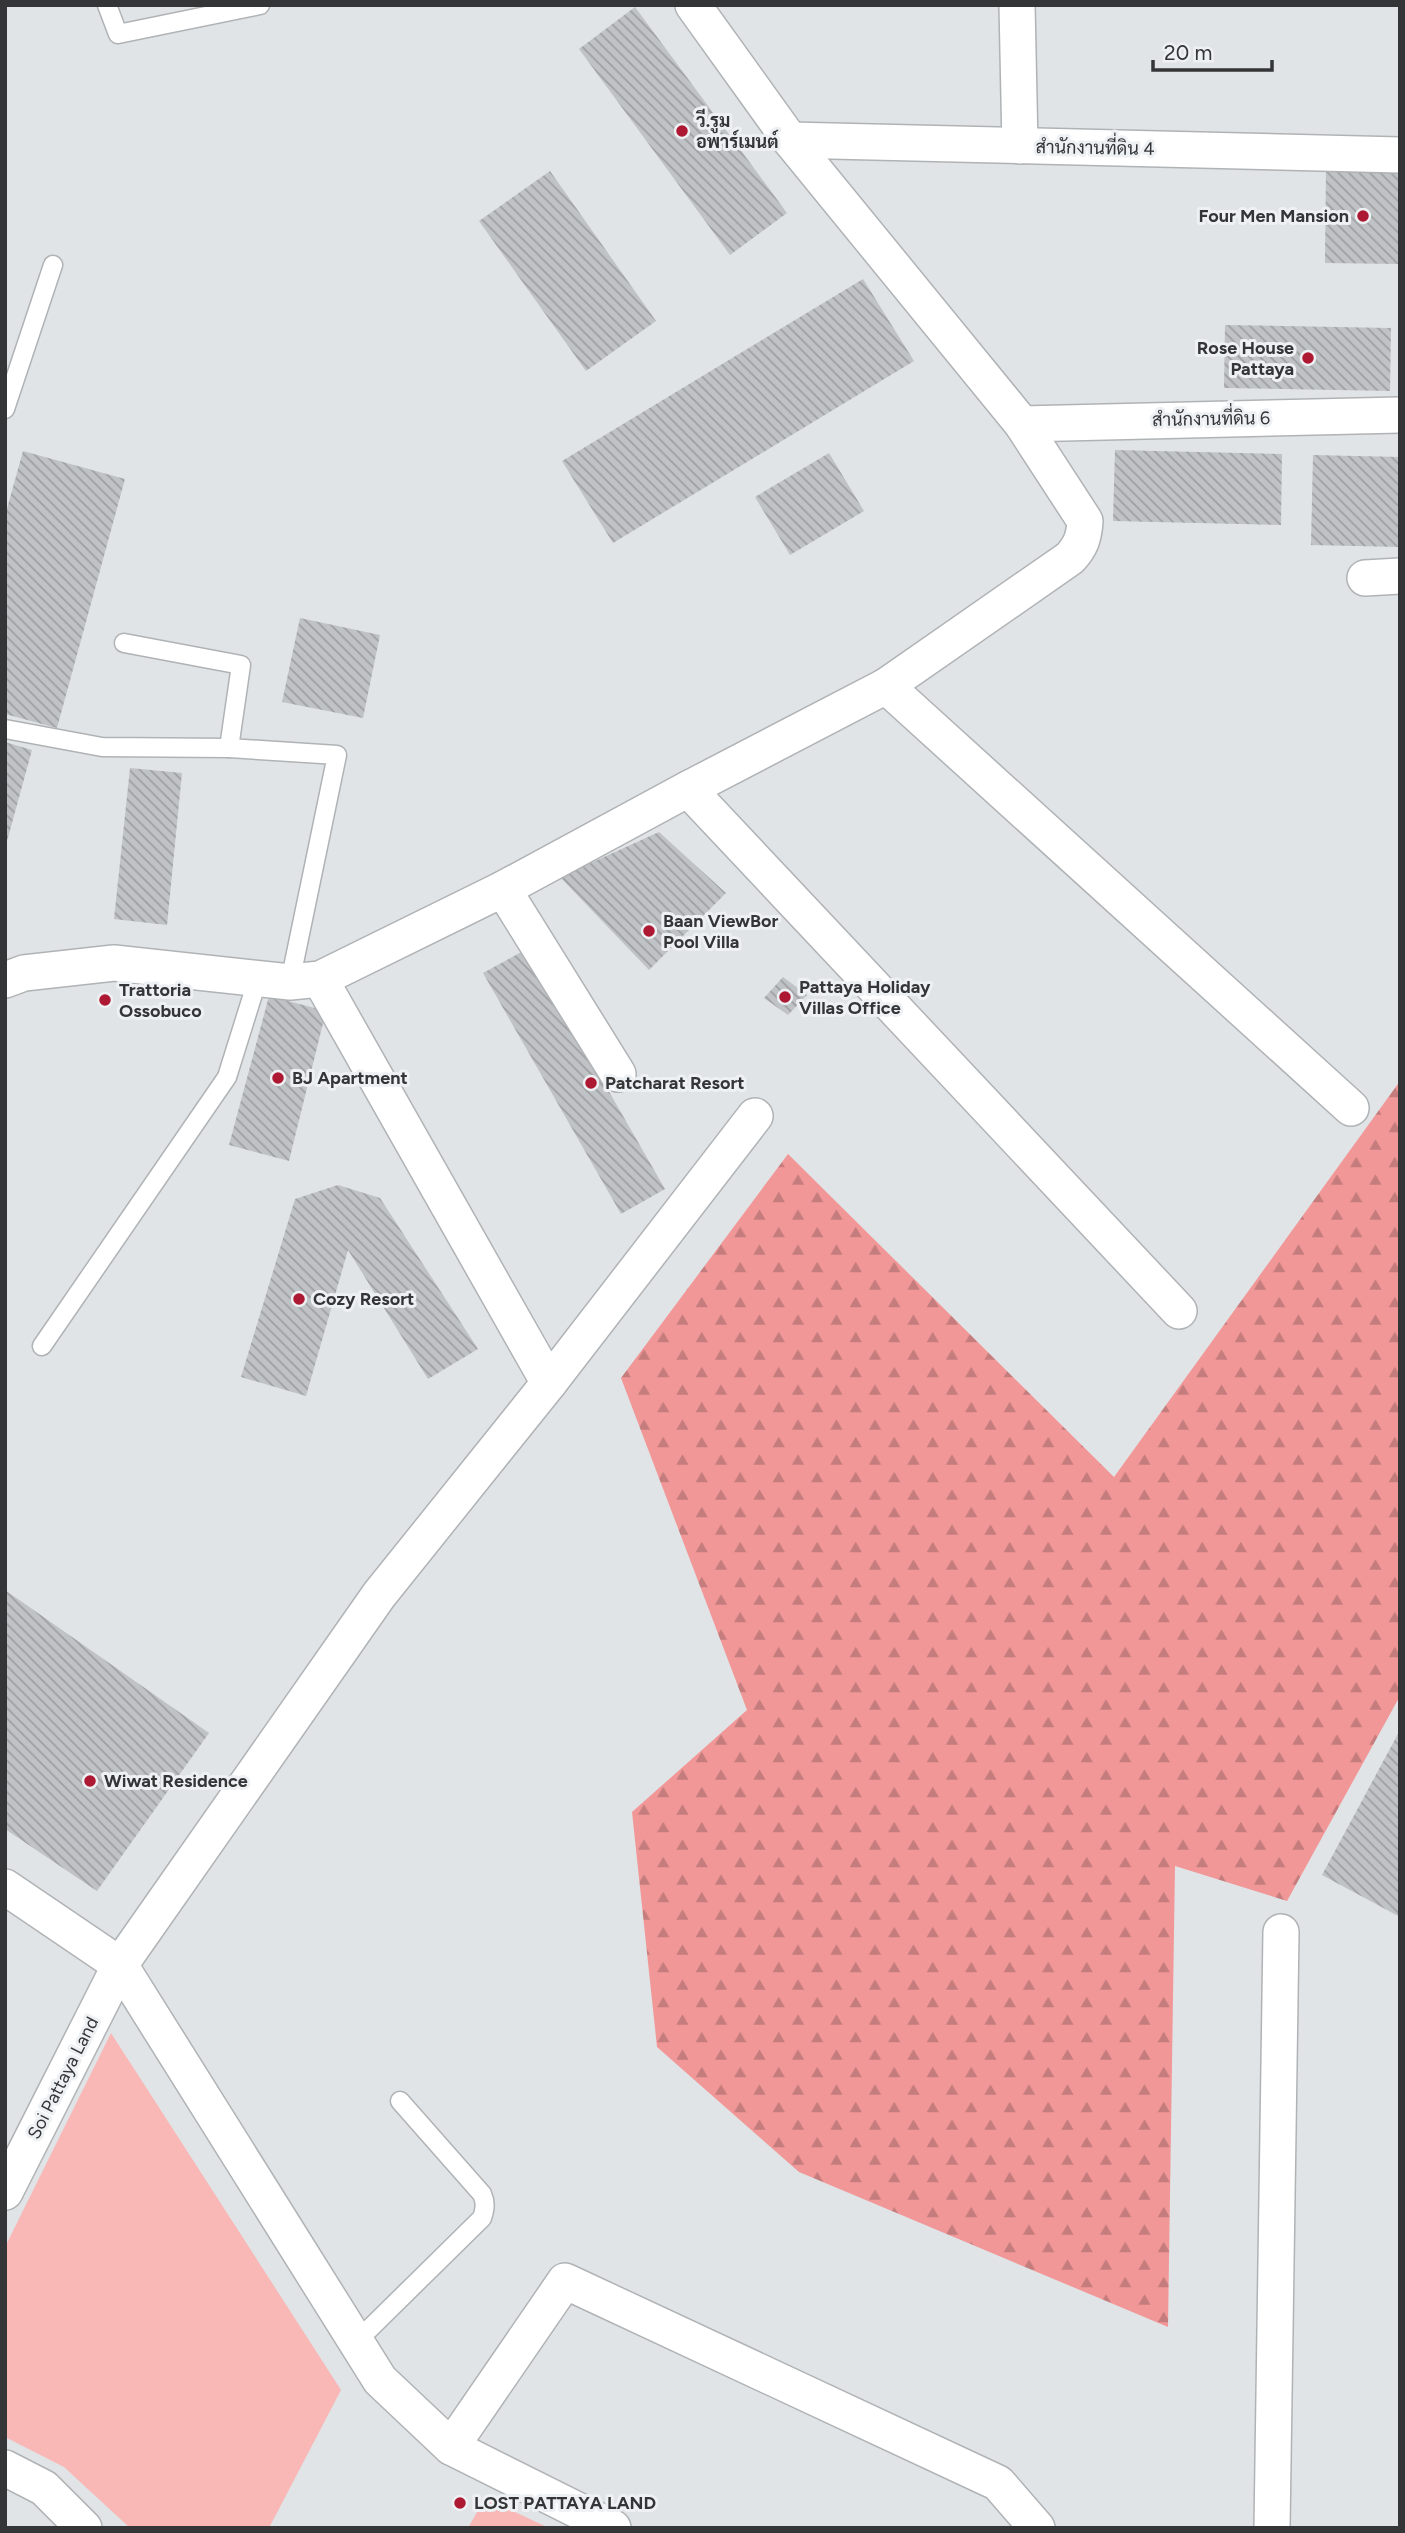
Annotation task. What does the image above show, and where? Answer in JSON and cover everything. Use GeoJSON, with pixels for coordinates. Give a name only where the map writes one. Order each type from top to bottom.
{"type":"FeatureCollection","features":[{"type":"Feature","properties":{"kind":"street"},"geometry":{"type":"LineString","coordinates":[[5,980],[24,973],[114,963],[289,979],[503,889],[886,686],[1070,558],[1079,548],[1086,520],[1022,424],[790,140],[693,5]]}},
{"type":"Feature","properties":{"kind":"street"},"geometry":{"type":"LineString","coordinates":[[1017,5],[1020,146]]}},
{"type":"Feature","properties":{"kind":"street","name":"สำนักงานที่ดิน 4"},"geometry":{"type":"LineString","coordinates":[[790,140],[1400,155]]}},
{"type":"Feature","properties":{"kind":"street","name":"สำนักงานที่ดิน 6"},"geometry":{"type":"LineString","coordinates":[[1022,424],[1400,415]]}},
{"type":"Feature","properties":{"kind":"street"},"geometry":{"type":"LineString","coordinates":[[1365,578],[1400,576]]}},
{"type":"Feature","properties":{"kind":"street"},"geometry":{"type":"LineString","coordinates":[[886,686],[1351,1108]]}},
{"type":"Feature","properties":{"kind":"street"},"geometry":{"type":"LineString","coordinates":[[688,789],[1179,1311]]}},
{"type":"Feature","properties":{"kind":"street"},"geometry":{"type":"LineString","coordinates":[[503,889],[618,1074]]}},
{"type":"Feature","properties":{"kind":"street"},"geometry":{"type":"LineString","coordinates":[[289,979],[549,1384]]}},
{"type":"Feature","properties":{"kind":"street","name":"Soi Pattaya Land"},"geometry":{"type":"LineString","coordinates":[[5,2192],[120,1965],[379,1595],[549,1384],[755,1116]]}},
{"type":"Feature","properties":{"kind":"street"},"geometry":{"type":"LineString","coordinates":[[5,1887],[120,1965],[380,2380],[451,2447],[613,2528]]}},
{"type":"Feature","properties":{"kind":"street"},"geometry":{"type":"LineString","coordinates":[[1272,2528],[1282,1932]]}},
{"type":"Feature","properties":{"kind":"street"},"geometry":{"type":"LineString","coordinates":[[451,2447],[565,2281],[998,2483],[1037,2528]]}},
{"type":"Feature","properties":{"kind":"street"},"geometry":{"type":"LineString","coordinates":[[5,2468],[44,2488],[84,2528]]}},
{"type":"Feature","properties":{"kind":"lane"},"geometry":{"type":"LineString","coordinates":[[107,5],[118,34],[260,5]]}},
{"type":"Feature","properties":{"kind":"lane"},"geometry":{"type":"LineString","coordinates":[[5,409],[52,265]]}},
{"type":"Feature","properties":{"kind":"lane"},"geometry":{"type":"LineString","coordinates":[[124,643],[241,665],[229,748]]}},
{"type":"Feature","properties":{"kind":"lane"},"geometry":{"type":"LineString","coordinates":[[5,729],[102,747],[229,748],[337,755],[289,979],[132,1218],[41,1346]]}},
{"type":"Feature","properties":{"kind":"lane"},"geometry":{"type":"LineString","coordinates":[[355,2343],[482,2218],[485,2209],[482,2194],[400,2101]]}},
{"type":"Feature","properties":{"kind":"shaded area"},"geometry":{"type":"Polygon","coordinates":[[[111,2033],[341,2390],[269,2528],[130,2528],[64,2467],[5,2437],[5,2247],[111,2033]]]}},
{"type":"Feature","properties":{"kind":"shaded area"},"geometry":{"type":"Polygon","coordinates":[[[485,2498],[549,2528],[468,2528],[485,2498]]]}},
{"type":"Feature","properties":{"kind":"green space"},"geometry":{"type":"Polygon","coordinates":[[[1400,1081],[1400,1696],[1287,1901],[1175,1866],[1168,2327],[799,2172],[657,2047],[632,1812],[747,1710],[621,1378],[788,1154],[1114,1477],[1400,1081]]]}},
{"type":"Feature","properties":{"kind":"building","name":"วี.รูม อพาร์เมนต์"},"geometry":{"type":"Polygon","coordinates":[[[635,7],[787,213],[730,255],[579,49],[635,7]]]}},
{"type":"Feature","properties":{"kind":"building","name":"Four Men Mansion"},"geometry":{"type":"Polygon","coordinates":[[[1326,170],[1400,170],[1400,264],[1325,263],[1326,170]]]}},
{"type":"Feature","properties":{"kind":"building"},"geometry":{"type":"Polygon","coordinates":[[[550,171],[656,321],[586,371],[479,221],[550,171]]]}},
{"type":"Feature","properties":{"kind":"building"},"geometry":{"type":"Polygon","coordinates":[[[863,279],[914,361],[613,543],[562,461],[863,279]]]}},
{"type":"Feature","properties":{"kind":"building","name":"Rose House Pattaya"},"geometry":{"type":"Polygon","coordinates":[[[1225,325],[1391,328],[1390,391],[1224,388],[1225,325]]]}},
{"type":"Feature","properties":{"kind":"building"},"geometry":{"type":"Polygon","coordinates":[[[1115,450],[1282,454],[1281,525],[1113,521],[1115,450]]]}},
{"type":"Feature","properties":{"kind":"building"},"geometry":{"type":"Polygon","coordinates":[[[23,451],[125,479],[57,728],[5,714],[5,516],[23,451]]]}},
{"type":"Feature","properties":{"kind":"building"},"geometry":{"type":"Polygon","coordinates":[[[829,453],[864,511],[790,555],[755,497],[829,453]]]}},
{"type":"Feature","properties":{"kind":"building"},"geometry":{"type":"Polygon","coordinates":[[[1313,455],[1400,457],[1400,547],[1311,545],[1313,455]]]}},
{"type":"Feature","properties":{"kind":"building"},"geometry":{"type":"Polygon","coordinates":[[[300,618],[380,635],[363,718],[282,702],[300,618]]]}},
{"type":"Feature","properties":{"kind":"building"},"geometry":{"type":"Polygon","coordinates":[[[5,742],[32,750],[6,845],[5,845],[5,742]]]}},
{"type":"Feature","properties":{"kind":"building"},"geometry":{"type":"Polygon","coordinates":[[[130,768],[182,773],[167,925],[114,919],[130,768]]]}},
{"type":"Feature","properties":{"kind":"building","name":"Baan ViewBor Pool Villa"},"geometry":{"type":"Polygon","coordinates":[[[659,832],[726,893],[649,970],[560,877],[659,832]]]}},
{"type":"Feature","properties":{"kind":"building"},"geometry":{"type":"Polygon","coordinates":[[[527,949],[665,1189],[621,1214],[483,973],[527,949]]]}},
{"type":"Feature","properties":{"kind":"building","name":"Pattaya Holiday Villas Office"},"geometry":{"type":"Polygon","coordinates":[[[783,977],[807,995],[788,1015],[764,998],[783,977]]]}},
{"type":"Feature","properties":{"kind":"building","name":"BJ Apartment"},"geometry":{"type":"Polygon","coordinates":[[[269,996],[326,1011],[289,1161],[229,1145],[269,996]]]}},
{"type":"Feature","properties":{"kind":"building","name":"Cozy Resort"},"geometry":{"type":"Polygon","coordinates":[[[338,1185],[380,1198],[478,1349],[428,1379],[348,1250],[306,1396],[241,1377],[295,1199],[338,1185]]]}},
{"type":"Feature","properties":{"kind":"building","name":"Wiwat Residence"},"geometry":{"type":"Polygon","coordinates":[[[5,1590],[209,1733],[97,1891],[5,1829],[5,1590]]]}},
{"type":"Feature","properties":{"kind":"building"},"geometry":{"type":"Polygon","coordinates":[[[1400,1730],[1400,1917],[1322,1875],[1400,1730]]]}},
{"type":"Feature","properties":{"kind":"place","name":"วี.รูม อพาร์เมนต์"},"geometry":{"type":"Point","coordinates":[682,131]}},
{"type":"Feature","properties":{"kind":"place","name":"Four Men Mansion"},"geometry":{"type":"Point","coordinates":[1363,216]}},
{"type":"Feature","properties":{"kind":"place","name":"Rose House Pattaya"},"geometry":{"type":"Point","coordinates":[1308,358]}},
{"type":"Feature","properties":{"kind":"place","name":"Baan ViewBor Pool Villa"},"geometry":{"type":"Point","coordinates":[649,931]}},
{"type":"Feature","properties":{"kind":"place","name":"Pattaya Holiday Villas Office"},"geometry":{"type":"Point","coordinates":[785,997]}},
{"type":"Feature","properties":{"kind":"place","name":"Trattoria Ossobuco"},"geometry":{"type":"Point","coordinates":[105,1000]}},
{"type":"Feature","properties":{"kind":"place","name":"BJ Apartment"},"geometry":{"type":"Point","coordinates":[278,1078]}},
{"type":"Feature","properties":{"kind":"place","name":"Patcharat Resort"},"geometry":{"type":"Point","coordinates":[591,1083]}},
{"type":"Feature","properties":{"kind":"place","name":"Cozy Resort"},"geometry":{"type":"Point","coordinates":[299,1299]}},
{"type":"Feature","properties":{"kind":"place","name":"Wiwat Residence"},"geometry":{"type":"Point","coordinates":[90,1781]}},
{"type":"Feature","properties":{"kind":"place","name":"LOST PATTAYA LAND"},"geometry":{"type":"Point","coordinates":[460,2503]}}]}
